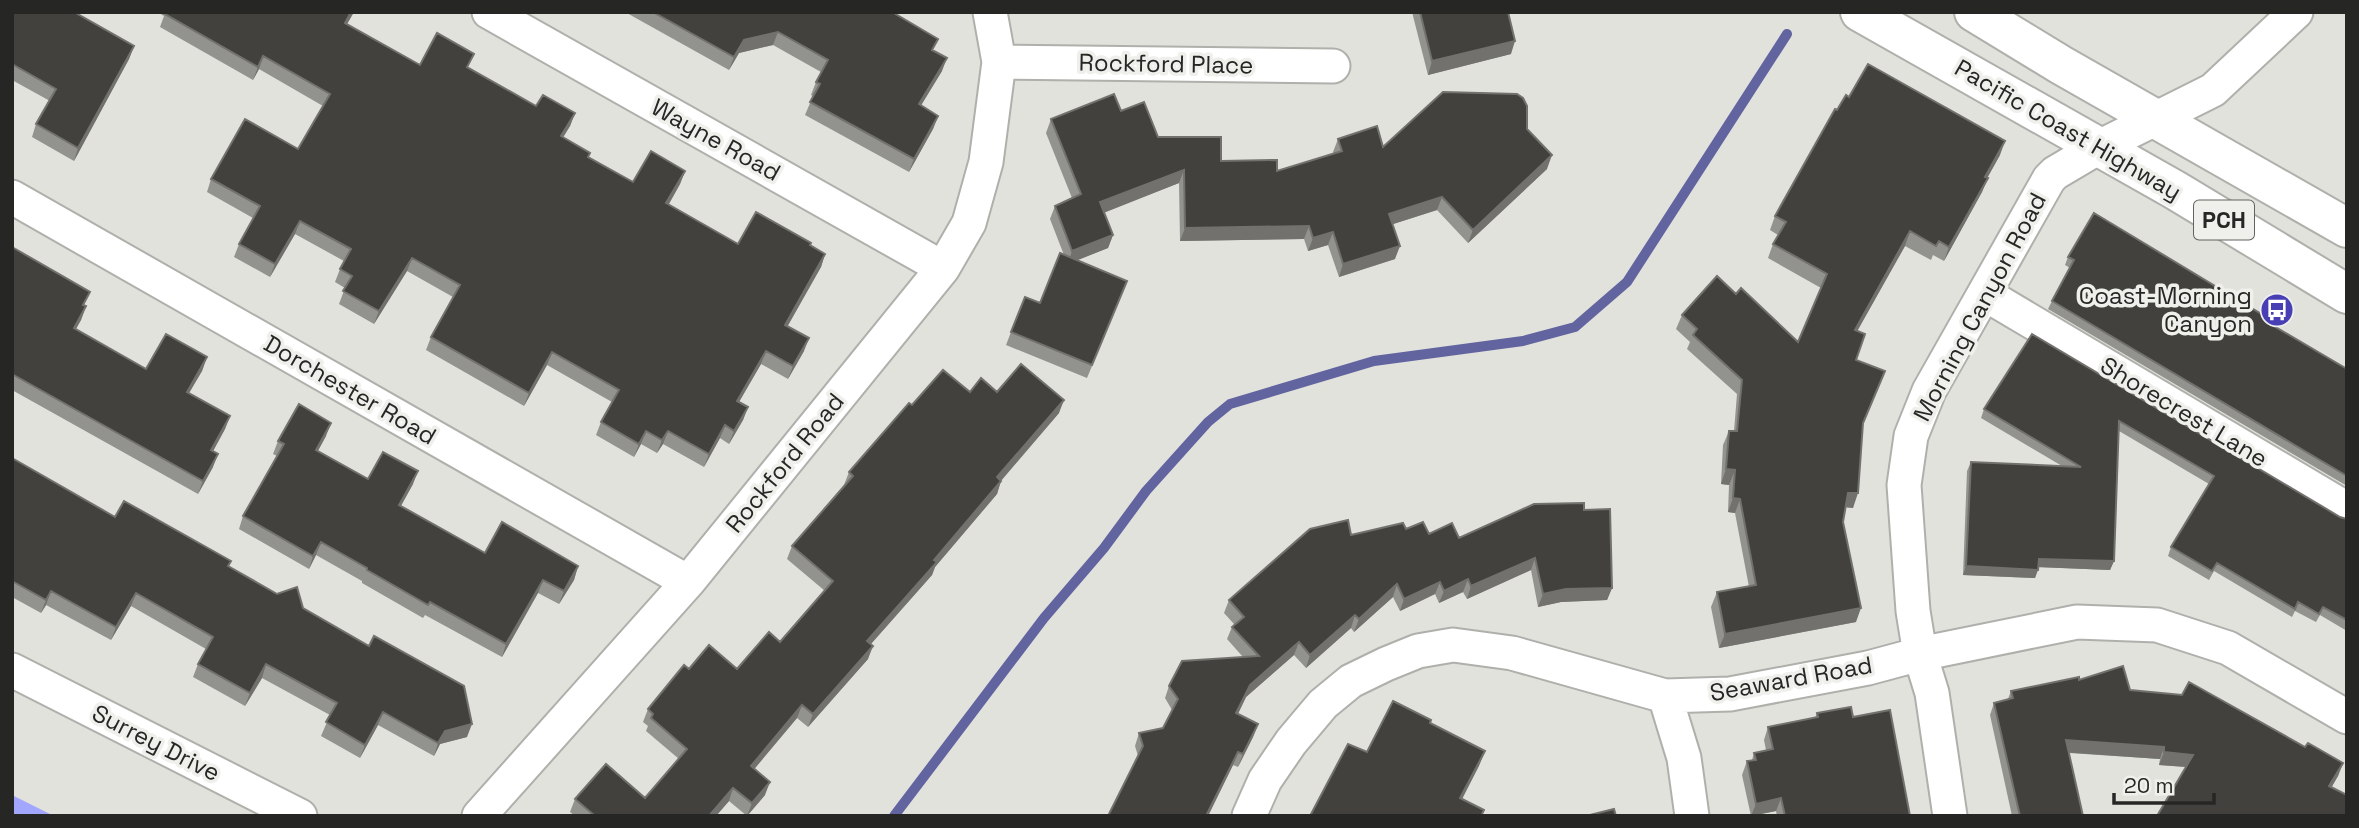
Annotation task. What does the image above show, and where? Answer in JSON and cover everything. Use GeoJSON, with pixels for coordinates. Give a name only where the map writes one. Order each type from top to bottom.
{"type":"FeatureCollection","features":[{"type":"Feature","properties":{"kind":"highway","name":"PCH"},"geometry":{"type":"LineString","coordinates":[[1974,12],[2154,119],[2347,228]]}},
{"type":"Feature","properties":{"kind":"highway","name":"Pacific Coast Highway"},"geometry":{"type":"LineString","coordinates":[[1876,21],[2175,190],[2347,294]]}},
{"type":"Feature","properties":{"kind":"street","name":"Wayne Road"},"geometry":{"type":"LineString","coordinates":[[489,12],[943,268]]}},
{"type":"Feature","properties":{"kind":"street","name":"Rockford Road"},"geometry":{"type":"LineString","coordinates":[[479,816],[688,582],[943,268],[970,223],[986,162],[999,62],[990,12]]}},
{"type":"Feature","properties":{"kind":"street","name":"Morning Canyon Road"},"geometry":{"type":"LineString","coordinates":[[1950,816],[1932,693],[1920,653],[1913,611],[1904,485],[1911,436],[1929,391],[2049,179],[2099,147],[2213,90],[2296,12]]}},
{"type":"Feature","properties":{"kind":"street","name":"Rockford Place"},"geometry":{"type":"LineString","coordinates":[[999,62],[1333,66]]}},
{"type":"Feature","properties":{"kind":"street","name":"Dorchester Road"},"geometry":{"type":"LineString","coordinates":[[12,197],[688,582]]}},
{"type":"Feature","properties":{"kind":"street","name":"Shorecrest Lane"},"geometry":{"type":"LineString","coordinates":[[1985,294],[2347,509]]}},
{"type":"Feature","properties":{"kind":"street","name":"Seaward Road"},"geometry":{"type":"LineString","coordinates":[[1249,816],[1265,780],[1291,742],[1323,704],[1351,681],[1418,651],[1453,645],[1512,653],[1665,696],[1730,694],[1868,668],[1920,653],[2077,622],[2157,625],[2228,648],[2347,716]]}},
{"type":"Feature","properties":{"kind":"street","name":"Surrey Drive"},"geometry":{"type":"LineString","coordinates":[[12,670],[300,816]]}},
{"type":"Feature","properties":{"kind":"street"},"geometry":{"type":"LineString","coordinates":[[1665,696],[1684,758],[1692,816]]}},
{"type":"Feature","properties":{"kind":"shaded area"},"geometry":{"type":"Polygon","coordinates":[[[12,795],[54,816],[12,816],[12,795]]]}},
{"type":"Feature","properties":{"kind":"building"},"geometry":{"type":"Polygon","coordinates":[[[12,12],[74,12],[134,46],[78,148],[36,124],[56,89],[12,64],[12,12]]]}},
{"type":"Feature","properties":{"kind":"building"},"geometry":{"type":"Polygon","coordinates":[[[351,12],[345,23],[420,65],[437,33],[474,54],[467,67],[536,106],[543,95],[575,113],[561,136],[590,153],[588,157],[633,182],[651,151],[685,171],[666,203],[738,244],[756,212],[811,243],[810,245],[825,254],[785,325],[809,338],[793,366],[766,351],[737,401],[748,407],[734,431],[725,425],[709,454],[668,431],[662,440],[646,431],[639,444],[601,422],[619,390],[552,352],[529,393],[431,337],[460,285],[412,258],[379,311],[343,291],[352,276],[340,269],[351,249],[300,221],[275,264],[239,244],[260,206],[211,179],[245,119],[298,149],[330,94],[263,56],[258,67],[165,14],[351,12]]]}},
{"type":"Feature","properties":{"kind":"building"},"geometry":{"type":"Polygon","coordinates":[[[653,12],[892,12],[938,39],[932,50],[947,58],[919,104],[938,116],[914,159],[810,102],[820,84],[816,82],[828,60],[778,32],[744,40],[734,57],[653,12]]]}},
{"type":"Feature","properties":{"kind":"building"},"geometry":{"type":"Polygon","coordinates":[[[1420,12],[1508,12],[1515,41],[1432,61],[1420,12]]]}},
{"type":"Feature","properties":{"kind":"building"},"geometry":{"type":"Polygon","coordinates":[[[1868,64],[2005,141],[1985,177],[1988,178],[1949,247],[1939,241],[1936,246],[1910,231],[1855,330],[1865,334],[1856,360],[1885,371],[1863,423],[1858,493],[1848,493],[1843,522],[1861,608],[1725,634],[1717,592],[1756,585],[1740,499],[1733,498],[1735,470],[1726,469],[1729,431],[1737,431],[1742,380],[1693,335],[1697,329],[1682,315],[1717,276],[1736,294],[1741,288],[1798,342],[1827,274],[1773,244],[1786,222],[1775,216],[1835,109],[1837,110],[1846,95],[1849,97],[1868,64]]]}},
{"type":"Feature","properties":{"kind":"building"},"geometry":{"type":"Polygon","coordinates":[[[1443,92],[1517,94],[1527,106],[1527,129],[1552,155],[1473,230],[1442,197],[1389,214],[1400,246],[1343,264],[1333,232],[1313,238],[1309,226],[1185,228],[1184,170],[1100,202],[1113,235],[1072,251],[1055,206],[1081,194],[1051,119],[1114,94],[1121,111],[1144,102],[1158,137],[1221,137],[1221,161],[1277,160],[1277,171],[1342,151],[1338,139],[1377,126],[1383,147],[1443,92]]]}},
{"type":"Feature","properties":{"kind":"building"},"geometry":{"type":"Polygon","coordinates":[[[2094,213],[2347,369],[2347,476],[2052,301],[2074,260],[2068,257],[2094,213]]]}},
{"type":"Feature","properties":{"kind":"building"},"geometry":{"type":"Polygon","coordinates":[[[12,247],[90,292],[74,328],[146,369],[166,334],[207,357],[187,392],[230,416],[211,450],[218,454],[203,481],[12,374],[12,247]]]}},
{"type":"Feature","properties":{"kind":"building"},"geometry":{"type":"Polygon","coordinates":[[[1060,253],[1127,281],[1092,365],[1011,332],[1025,297],[1040,303],[1060,253]]]}},
{"type":"Feature","properties":{"kind":"building"},"geometry":{"type":"Polygon","coordinates":[[[2032,334],[2347,519],[2347,620],[2323,607],[2319,614],[2298,602],[2295,609],[2217,563],[2212,571],[2171,547],[2214,476],[2119,421],[2114,561],[2039,559],[2038,570],[1966,566],[1971,462],[2081,467],[1984,409],[2032,334]]]}},
{"type":"Feature","properties":{"kind":"building"},"geometry":{"type":"Polygon","coordinates":[[[1021,364],[1064,400],[997,477],[1001,481],[934,560],[937,562],[867,641],[873,646],[813,714],[802,705],[751,766],[770,782],[752,803],[733,788],[709,816],[595,816],[575,799],[606,764],[645,798],[687,749],[651,718],[653,714],[648,709],[684,665],[689,669],[709,645],[737,669],[769,632],[780,642],[833,581],[792,546],[853,476],[849,472],[909,403],[912,405],[943,370],[970,392],[981,378],[997,392],[1021,364]]]}},
{"type":"Feature","properties":{"kind":"building"},"geometry":{"type":"Polygon","coordinates":[[[299,404],[331,423],[316,450],[368,479],[383,452],[418,471],[399,505],[485,553],[502,522],[578,566],[564,591],[543,580],[506,644],[430,602],[428,605],[321,542],[313,556],[243,516],[284,444],[278,441],[299,404]]]}},
{"type":"Feature","properties":{"kind":"building"},"geometry":{"type":"Polygon","coordinates":[[[12,458],[115,517],[124,501],[231,561],[228,566],[277,594],[297,587],[303,608],[369,646],[374,636],[464,686],[472,724],[445,731],[438,743],[383,712],[365,745],[326,722],[337,703],[266,664],[250,693],[198,664],[213,637],[136,593],[116,627],[51,591],[46,600],[12,581],[12,458]]]}},
{"type":"Feature","properties":{"kind":"building"},"geometry":{"type":"Polygon","coordinates":[[[1584,503],[1584,510],[1610,509],[1612,588],[1566,589],[1543,594],[1535,558],[1471,586],[1468,579],[1444,591],[1440,582],[1404,599],[1397,584],[1359,619],[1355,615],[1310,655],[1299,642],[1250,685],[1236,713],[1258,724],[1243,754],[1238,752],[1206,816],[1108,816],[1143,746],[1139,733],[1163,728],[1178,699],[1169,686],[1182,661],[1259,656],[1232,627],[1244,617],[1229,600],[1310,529],[1348,520],[1351,535],[1403,523],[1406,529],[1423,522],[1429,534],[1452,523],[1459,538],[1534,504],[1584,503]]]}},
{"type":"Feature","properties":{"kind":"building"},"geometry":{"type":"Polygon","coordinates":[[[2123,666],[2130,690],[2182,695],[2189,682],[2305,747],[2308,743],[2343,763],[2329,786],[2347,795],[2347,816],[2157,816],[2193,755],[2164,752],[2164,747],[2066,740],[2083,816],[2020,816],[1994,703],[2013,698],[2011,691],[2079,677],[2079,680],[2123,666]]]}},
{"type":"Feature","properties":{"kind":"building"},"geometry":{"type":"Polygon","coordinates":[[[1393,701],[1485,751],[1460,798],[1484,810],[1481,816],[1310,816],[1348,744],[1367,752],[1393,701]]]}},
{"type":"Feature","properties":{"kind":"building"},"geometry":{"type":"Polygon","coordinates":[[[1851,707],[1853,717],[1890,710],[1910,816],[1785,816],[1781,798],[1756,804],[1747,761],[1756,760],[1754,753],[1773,749],[1768,727],[1818,717],[1817,713],[1851,707]]]}},
{"type":"Feature","properties":{"kind":"building"},"geometry":{"type":"Polygon","coordinates":[[[1614,809],[1616,816],[1586,816],[1614,809]]]}},
{"type":"Feature","properties":{"kind":"waterway"},"geometry":{"type":"LineString","coordinates":[[894,816],[1044,618],[1104,548],[1146,491],[1208,422],[1230,404],[1374,361],[1523,341],[1575,327],[1627,282],[1787,34]]}},
{"type":"Feature","properties":{"kind":"place","name":"Coast-Morning Canyon"},"geometry":{"type":"Point","coordinates":[2277,310]}}]}
